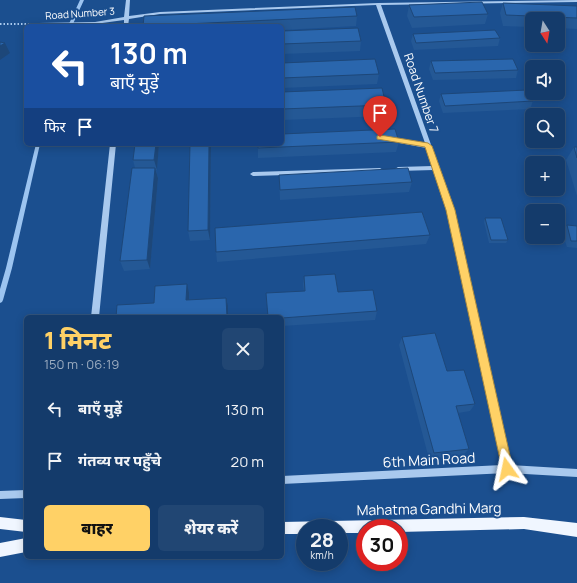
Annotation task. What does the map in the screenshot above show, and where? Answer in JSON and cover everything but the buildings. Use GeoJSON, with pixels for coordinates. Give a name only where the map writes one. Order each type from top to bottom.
{"type":"FeatureCollection","features":[{"type":"Feature","properties":{"kind":"main road"},"geometry":{"type":"LineString","coordinates":[[0,523],[24,526]]}},
{"type":"Feature","properties":{"kind":"main road","name":"Mahatma Gandhi Marg"},"geometry":{"type":"LineString","coordinates":[[284,528],[524,523],[577,530]]}},
{"type":"Feature","properties":{"kind":"main road"},"geometry":{"type":"LineString","coordinates":[[0,550],[24,545]]}},
{"type":"Feature","properties":{"kind":"street"},"geometry":{"type":"LineString","coordinates":[[126,24],[128,0]]}},
{"type":"Feature","properties":{"kind":"street"},"geometry":{"type":"LineString","coordinates":[[316,0],[317,7]]}},
{"type":"Feature","properties":{"kind":"street","name":"Road Number 3"},"geometry":{"type":"LineString","coordinates":[[39,24],[95,22],[160,13],[449,1],[577,1]]}},
{"type":"Feature","properties":{"kind":"street","name":"Road Number 7"},"geometry":{"type":"LineString","coordinates":[[378,4],[450,210],[507,469]]}},
{"type":"Feature","properties":{"kind":"street"},"geometry":{"type":"LineString","coordinates":[[380,137],[428,146]]}},
{"type":"Feature","properties":{"kind":"street"},"geometry":{"type":"LineString","coordinates":[[95,315],[114,146]]}},
{"type":"Feature","properties":{"kind":"street"},"geometry":{"type":"LineString","coordinates":[[253,174],[436,168]]}},
{"type":"Feature","properties":{"kind":"street","name":"6th Main Road"},"geometry":{"type":"LineString","coordinates":[[284,480],[507,469],[577,473]]}},
{"type":"Feature","properties":{"kind":"street"},"geometry":{"type":"LineString","coordinates":[[0,495],[24,494]]}},
{"type":"Feature","properties":{"kind":"path"},"geometry":{"type":"LineString","coordinates":[[0,24],[39,24]]}},
{"type":"Feature","properties":{"kind":"waterway"},"geometry":{"type":"LineString","coordinates":[[71,24],[82,0]]}},
{"type":"Feature","properties":{"kind":"waterway"},"geometry":{"type":"LineString","coordinates":[[0,300],[38,146]]}},
{"type":"Feature","properties":{"kind":"route"},"geometry":{"type":"LineString","coordinates":[[380,137],[428,146],[450,210],[507,469]]}}]}
